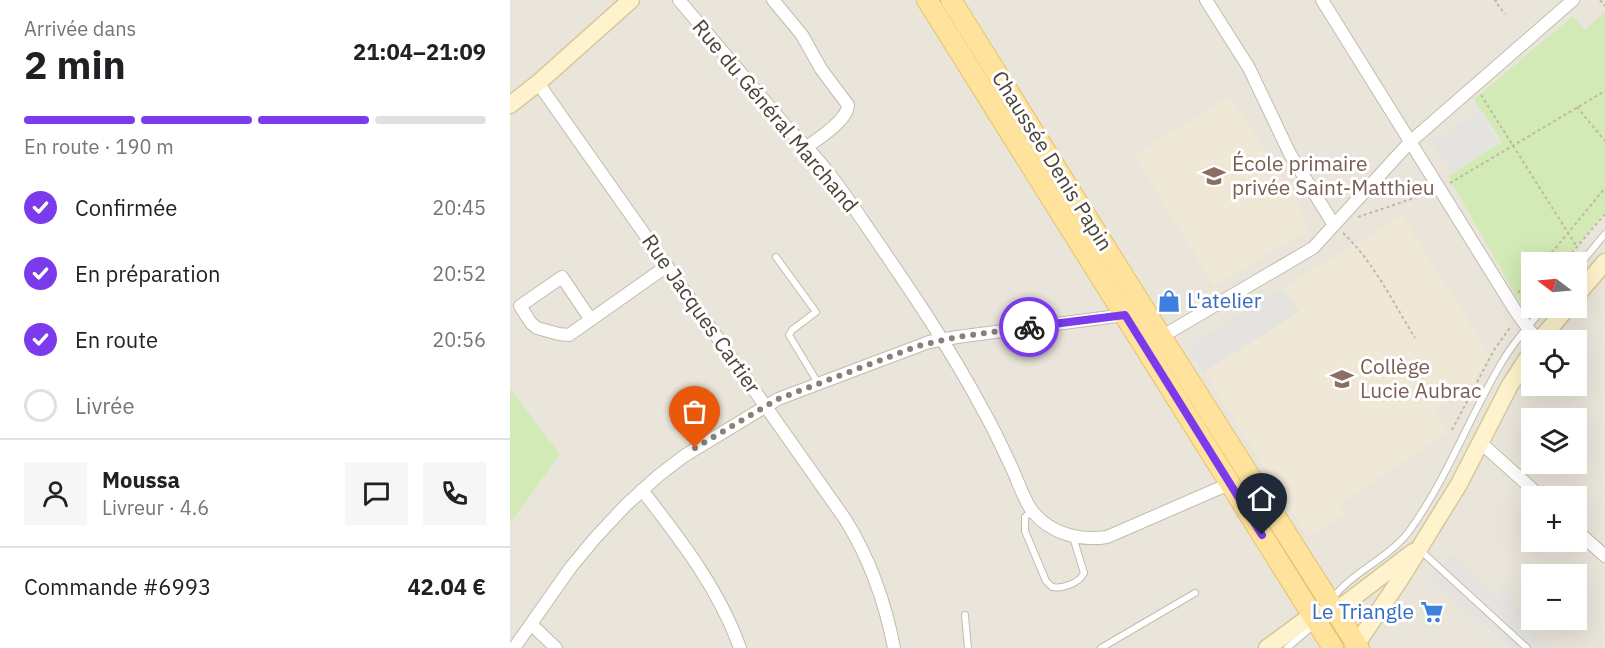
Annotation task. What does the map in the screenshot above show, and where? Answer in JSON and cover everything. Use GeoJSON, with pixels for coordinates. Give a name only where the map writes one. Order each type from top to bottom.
{"type":"FeatureCollection","features":[{"type":"Feature","properties":{"kind":"main road"},"geometry":{"type":"LineString","coordinates":[[510,105],[631,0]]}},
{"type":"Feature","properties":{"kind":"main road","name":"Chaussée Denis Papin"},"geometry":{"type":"LineString","coordinates":[[927,0],[1229,484],[1322,611],[1357,647]]}},
{"type":"Feature","properties":{"kind":"main road","name":"Chaussée Denis Papin"},"geometry":{"type":"LineString","coordinates":[[951,0],[1210,415],[1322,611],[1333,648]]}},
{"type":"Feature","properties":{"kind":"main road"},"geometry":{"type":"LineString","coordinates":[[1587,283],[1605,262]]}},
{"type":"Feature","properties":{"kind":"main road"},"geometry":{"type":"LineString","coordinates":[[1548,330],[1558,318]]}},
{"type":"Feature","properties":{"kind":"main road"},"geometry":{"type":"LineString","coordinates":[[1357,647],[1459,484],[1521,368]]}},
{"type":"Feature","properties":{"kind":"main road"},"geometry":{"type":"LineString","coordinates":[[1267,648],[1322,611],[1359,594],[1419,548]]}},
{"type":"Feature","properties":{"kind":"street","name":"Rue du Général Marchand"},"geometry":{"type":"LineString","coordinates":[[679,0],[807,147],[860,217],[944,339],[984,411],[1032,511],[1051,528],[1073,537],[1098,538],[1114,534],[1229,484]]}},
{"type":"Feature","properties":{"kind":"street"},"geometry":{"type":"LineString","coordinates":[[773,0],[802,35],[821,69],[848,105],[843,118],[807,147]]}},
{"type":"Feature","properties":{"kind":"street"},"geometry":{"type":"LineString","coordinates":[[1206,0],[1249,68],[1290,154],[1334,225]]}},
{"type":"Feature","properties":{"kind":"street"},"geometry":{"type":"LineString","coordinates":[[1322,0],[1527,328]]}},
{"type":"Feature","properties":{"kind":"street"},"geometry":{"type":"LineString","coordinates":[[1157,330],[1181,325],[1306,252],[1410,142],[1573,0]]}},
{"type":"Feature","properties":{"kind":"street","name":"Rue Jacques Cartier"},"geometry":{"type":"LineString","coordinates":[[538,83],[837,506],[860,544],[882,596],[894,648]]}},
{"type":"Feature","properties":{"kind":"street","name":"Chaussée Denis Papin"},"geometry":{"type":"LineString","coordinates":[[1070,228],[1094,254],[1129,308],[1157,330]]}},
{"type":"Feature","properties":{"kind":"street"},"geometry":{"type":"LineString","coordinates":[[591,320],[562,277],[520,306],[534,326],[559,334],[573,333],[667,266]]}},
{"type":"Feature","properties":{"kind":"street"},"geometry":{"type":"LineString","coordinates":[[514,648],[550,594],[584,550],[642,490],[684,456],[766,406],[818,383],[918,346],[944,339],[1125,315]]}},
{"type":"Feature","properties":{"kind":"street","name":"Chaussée Denis Papin"},"geometry":{"type":"LineString","coordinates":[[1125,315],[1147,329],[1182,384],[1210,415]]}},
{"type":"Feature","properties":{"kind":"street"},"geometry":{"type":"LineString","coordinates":[[1481,443],[1529,486]]}},
{"type":"Feature","properties":{"kind":"street"},"geometry":{"type":"LineString","coordinates":[[642,490],[709,583],[728,617],[740,648]]}},
{"type":"Feature","properties":{"kind":"street"},"geometry":{"type":"LineString","coordinates":[[1587,540],[1605,556]]}},
{"type":"Feature","properties":{"kind":"street"},"geometry":{"type":"LineString","coordinates":[[531,624],[556,648]]}},
{"type":"Feature","properties":{"kind":"lane"},"geometry":{"type":"LineString","coordinates":[[1587,255],[1605,234]]}},
{"type":"Feature","properties":{"kind":"lane"},"geometry":{"type":"LineString","coordinates":[[776,257],[816,312],[792,330],[789,335],[818,383]]}},
{"type":"Feature","properties":{"kind":"lane"},"geometry":{"type":"LineString","coordinates":[[1287,648],[1337,593],[1395,546],[1409,531],[1437,489],[1498,369],[1536,318]]}},
{"type":"Feature","properties":{"kind":"lane"},"geometry":{"type":"LineString","coordinates":[[1032,511],[1025,517],[1025,531],[1046,581],[1052,587],[1060,588],[1077,581],[1084,573],[1073,537]]}},
{"type":"Feature","properties":{"kind":"lane"},"geometry":{"type":"LineString","coordinates":[[1419,548],[1527,648]]}},
{"type":"Feature","properties":{"kind":"lane"},"geometry":{"type":"LineString","coordinates":[[1101,648],[1195,593]]}},
{"type":"Feature","properties":{"kind":"lane"},"geometry":{"type":"LineString","coordinates":[[1276,648],[1322,611]]}},
{"type":"Feature","properties":{"kind":"lane"},"geometry":{"type":"LineString","coordinates":[[965,615],[969,648]]}},
{"type":"Feature","properties":{"kind":"path"},"geometry":{"type":"LineString","coordinates":[[1497,0],[1496,2],[1505,14]]}},
{"type":"Feature","properties":{"kind":"path"},"geometry":{"type":"LineString","coordinates":[[1600,0],[1605,6]]}},
{"type":"Feature","properties":{"kind":"path"},"geometry":{"type":"LineString","coordinates":[[1474,85],[1577,247]]}},
{"type":"Feature","properties":{"kind":"path"},"geometry":{"type":"LineString","coordinates":[[1415,338],[1367,260],[1354,243],[1334,225],[1440,189],[1605,91]]}},
{"type":"Feature","properties":{"kind":"path"},"geometry":{"type":"LineString","coordinates":[[1577,107],[1605,141]]}},
{"type":"Feature","properties":{"kind":"path"},"geometry":{"type":"LineString","coordinates":[[1553,252],[1605,188]]}},
{"type":"Feature","properties":{"kind":"path"},"geometry":{"type":"LineString","coordinates":[[1573,252],[1605,214]]}},
{"type":"Feature","properties":{"kind":"path"},"geometry":{"type":"LineString","coordinates":[[1510,302],[1521,290]]}},
{"type":"Feature","properties":{"kind":"path"},"geometry":{"type":"LineString","coordinates":[[1452,430],[1494,350],[1519,315]]}},
{"type":"Feature","properties":{"kind":"shaded area"},"geometry":{"type":"Polygon","coordinates":[[[510,0],[1605,0],[1605,648],[510,648],[510,0]]]}},
{"type":"Feature","properties":{"kind":"shaded area","name":"École primaire privée Saint-Matthieu"},"geometry":{"type":"Polygon","coordinates":[[[1230,96],[1295,197],[1308,230],[1214,285],[1134,155],[1230,96]]]}},
{"type":"Feature","properties":{"kind":"shaded area"},"geometry":{"type":"Polygon","coordinates":[[[1480,112],[1499,142],[1452,172],[1433,142],[1480,112]]]}},
{"type":"Feature","properties":{"kind":"shaded area","name":"Collège Lucie Aubrac"},"geometry":{"type":"Polygon","coordinates":[[[1402,216],[1489,353],[1472,386],[1434,410],[1448,432],[1339,504],[1344,514],[1308,537],[1188,346],[1402,216]]]}},
{"type":"Feature","properties":{"kind":"shaded area"},"geometry":{"type":"Polygon","coordinates":[[[1283,288],[1299,312],[1204,372],[1188,346],[1283,288]]]}},
{"type":"Feature","properties":{"kind":"shaded area"},"geometry":{"type":"Polygon","coordinates":[[[1451,554],[1495,597],[1506,587],[1521,611],[1521,630],[1533,630],[1549,648],[1510,648],[1429,578],[1451,554]]]}},
{"type":"Feature","properties":{"kind":"green space"},"geometry":{"type":"Polygon","coordinates":[[[1605,11],[1605,212],[1571,252],[1521,252],[1521,305],[1448,176],[1502,142],[1474,99],[1573,16],[1585,30],[1605,11]]]}},
{"type":"Feature","properties":{"kind":"green space"},"geometry":{"type":"Polygon","coordinates":[[[510,389],[560,454],[510,523],[510,389]]]}},
{"type":"Feature","properties":{"kind":"way so far"},"geometry":{"type":"LineString","coordinates":[[695,448],[778,399],[929,342],[1029,327]]}},
{"type":"Feature","properties":{"kind":"place","name":"École primaire privée Saint-Matthieu"},"geometry":{"type":"Point","coordinates":[1214,176]}},
{"type":"Feature","properties":{"kind":"place","name":"L'atelier"},"geometry":{"type":"Point","coordinates":[1169,301]}},
{"type":"Feature","properties":{"kind":"place","name":"Collège Lucie Aubrac"},"geometry":{"type":"Point","coordinates":[1342,379]}},
{"type":"Feature","properties":{"kind":"place","name":"Le Triangle"},"geometry":{"type":"Point","coordinates":[1432,612]}},
{"type":"Feature","properties":{"kind":"route"},"geometry":{"type":"LineString","coordinates":[[1029,327],[1125,315],[1262,535]]}}]}
